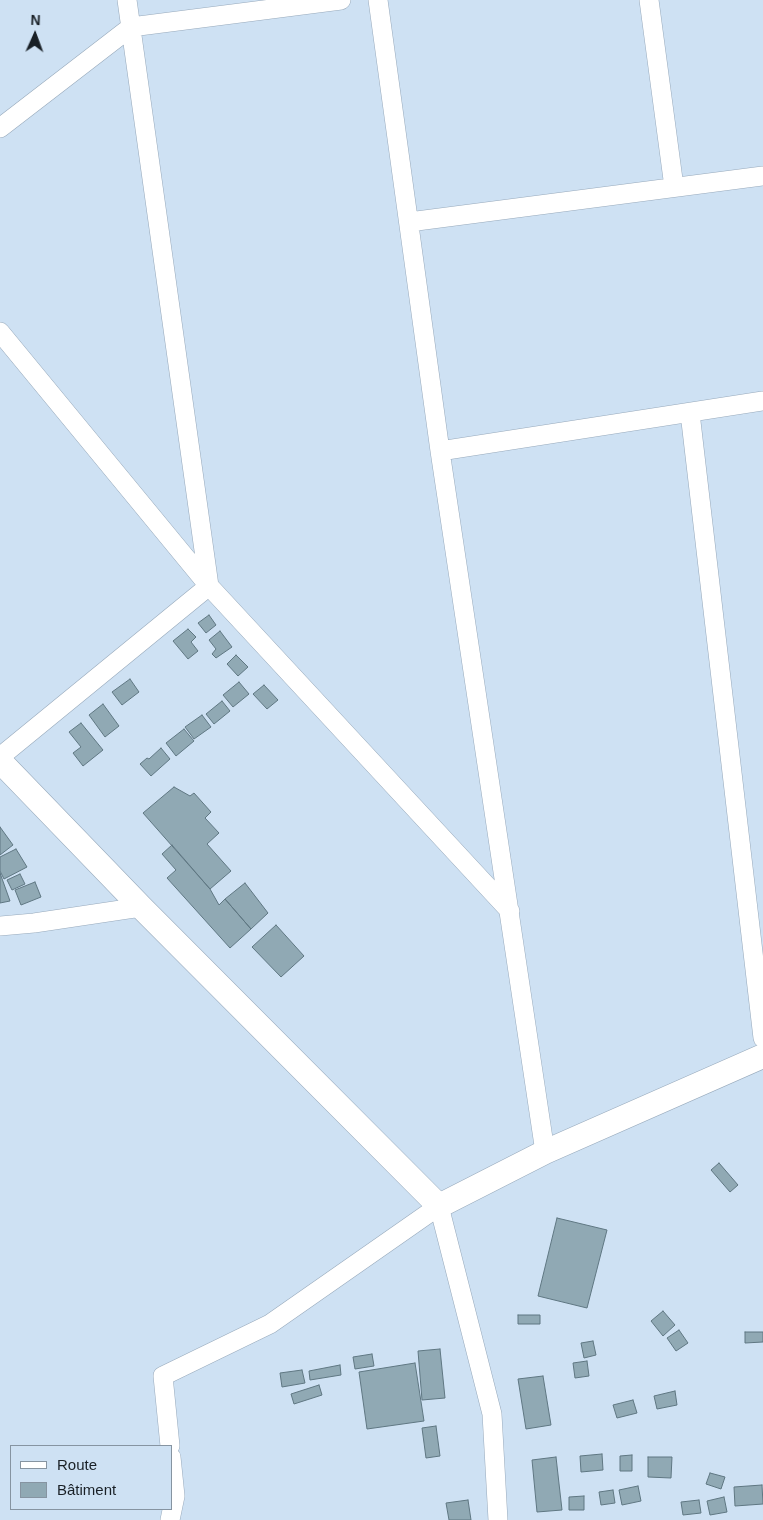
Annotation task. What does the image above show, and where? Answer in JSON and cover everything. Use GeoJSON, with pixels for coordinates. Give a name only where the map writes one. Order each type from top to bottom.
{"type":"FeatureCollection","features":[{"type":"Feature","properties":{"kind":"street"},"geometry":{"type":"LineString","coordinates":[[127,0],[209,586]]}},
{"type":"Feature","properties":{"kind":"street"},"geometry":{"type":"LineString","coordinates":[[0,128],[131,27],[341,0]]}},
{"type":"Feature","properties":{"kind":"street"},"geometry":{"type":"LineString","coordinates":[[378,0],[440,451],[545,1152]]}},
{"type":"Feature","properties":{"kind":"street"},"geometry":{"type":"LineString","coordinates":[[649,0],[674,187]]}},
{"type":"Feature","properties":{"kind":"street"},"geometry":{"type":"LineString","coordinates":[[409,222],[763,176]]}},
{"type":"Feature","properties":{"kind":"street"},"geometry":{"type":"LineString","coordinates":[[0,332],[209,586],[510,910]]}},
{"type":"Feature","properties":{"kind":"street"},"geometry":{"type":"LineString","coordinates":[[440,451],[763,401]]}},
{"type":"Feature","properties":{"kind":"street"},"geometry":{"type":"LineString","coordinates":[[690,413],[763,1038]]}},
{"type":"Feature","properties":{"kind":"street"},"geometry":{"type":"LineString","coordinates":[[0,757],[209,586]]}},
{"type":"Feature","properties":{"kind":"street"},"geometry":{"type":"LineString","coordinates":[[0,761],[141,907],[439,1206],[492,1414],[498,1520]]}},
{"type":"Feature","properties":{"kind":"street"},"geometry":{"type":"LineString","coordinates":[[0,926],[34,923],[141,907]]}},
{"type":"Feature","properties":{"kind":"street"},"geometry":{"type":"LineString","coordinates":[[170,1445],[163,1376],[270,1324],[439,1206],[545,1152],[763,1056]]}},
{"type":"Feature","properties":{"kind":"street"},"geometry":{"type":"LineString","coordinates":[[170,1520],[175,1496],[172,1467]]}},
{"type":"Feature","properties":{"kind":"building"},"geometry":{"type":"Polygon","coordinates":[[[209,615],[216,625],[206,633],[198,623],[209,615]]]}},
{"type":"Feature","properties":{"kind":"building"},"geometry":{"type":"Polygon","coordinates":[[[188,629],[196,637],[191,642],[198,651],[188,659],[173,641],[188,629]]]}},
{"type":"Feature","properties":{"kind":"building"},"geometry":{"type":"Polygon","coordinates":[[[220,631],[232,647],[216,658],[212,654],[216,649],[209,640],[220,631]]]}},
{"type":"Feature","properties":{"kind":"building"},"geometry":{"type":"Polygon","coordinates":[[[236,655],[248,667],[238,676],[227,664],[236,655]]]}},
{"type":"Feature","properties":{"kind":"building"},"geometry":{"type":"Polygon","coordinates":[[[130,679],[139,692],[122,705],[112,692],[130,679]]]}},
{"type":"Feature","properties":{"kind":"building"},"geometry":{"type":"Polygon","coordinates":[[[239,682],[249,694],[233,707],[223,695],[239,682]]]}},
{"type":"Feature","properties":{"kind":"building"},"geometry":{"type":"Polygon","coordinates":[[[264,685],[278,700],[267,709],[253,694],[264,685]]]}},
{"type":"Feature","properties":{"kind":"building"},"geometry":{"type":"Polygon","coordinates":[[[222,701],[230,711],[214,724],[206,714],[222,701]]]}},
{"type":"Feature","properties":{"kind":"building"},"geometry":{"type":"Polygon","coordinates":[[[103,704],[119,726],[105,737],[89,715],[103,704]]]}},
{"type":"Feature","properties":{"kind":"building"},"geometry":{"type":"Polygon","coordinates":[[[202,715],[211,727],[194,739],[185,727],[202,715]]]}},
{"type":"Feature","properties":{"kind":"building"},"geometry":{"type":"Polygon","coordinates":[[[81,723],[103,750],[83,766],[73,753],[81,747],[69,732],[81,723]]]}},
{"type":"Feature","properties":{"kind":"building"},"geometry":{"type":"Polygon","coordinates":[[[184,729],[194,741],[176,756],[166,743],[184,729]]]}},
{"type":"Feature","properties":{"kind":"building"},"geometry":{"type":"Polygon","coordinates":[[[161,748],[170,759],[151,776],[140,764],[161,748]]]}},
{"type":"Feature","properties":{"kind":"building"},"geometry":{"type":"Polygon","coordinates":[[[174,787],[190,796],[194,793],[211,812],[205,818],[219,833],[207,844],[231,871],[210,889],[143,813],[174,787]]]}},
{"type":"Feature","properties":{"kind":"building"},"geometry":{"type":"Polygon","coordinates":[[[0,827],[13,845],[0,855],[0,827]]]}},
{"type":"Feature","properties":{"kind":"building"},"geometry":{"type":"Polygon","coordinates":[[[172,845],[210,889],[219,905],[225,899],[251,929],[230,948],[167,878],[176,870],[162,854],[172,845]]]}},
{"type":"Feature","properties":{"kind":"building"},"geometry":{"type":"Polygon","coordinates":[[[16,849],[27,867],[4,879],[0,871],[0,857],[16,849]]]}},
{"type":"Feature","properties":{"kind":"building"},"geometry":{"type":"Polygon","coordinates":[[[0,873],[10,901],[0,903],[0,873]]]}},
{"type":"Feature","properties":{"kind":"building"},"geometry":{"type":"Polygon","coordinates":[[[20,874],[25,884],[12,890],[7,880],[20,874]]]}},
{"type":"Feature","properties":{"kind":"building"},"geometry":{"type":"Polygon","coordinates":[[[35,882],[41,897],[21,905],[15,890],[35,882]]]}},
{"type":"Feature","properties":{"kind":"building"},"geometry":{"type":"Polygon","coordinates":[[[245,883],[268,913],[251,929],[225,899],[245,883]]]}},
{"type":"Feature","properties":{"kind":"building"},"geometry":{"type":"Polygon","coordinates":[[[276,925],[304,956],[281,977],[252,947],[276,925]]]}},
{"type":"Feature","properties":{"kind":"building"},"geometry":{"type":"Polygon","coordinates":[[[719,1163],[738,1185],[730,1192],[711,1170],[719,1163]]]}},
{"type":"Feature","properties":{"kind":"building"},"geometry":{"type":"Polygon","coordinates":[[[557,1218],[607,1230],[587,1308],[538,1296],[557,1218]]]}},
{"type":"Feature","properties":{"kind":"building"},"geometry":{"type":"Polygon","coordinates":[[[663,1311],[675,1325],[663,1336],[651,1321],[663,1311]]]}},
{"type":"Feature","properties":{"kind":"building"},"geometry":{"type":"Polygon","coordinates":[[[518,1315],[540,1315],[540,1324],[518,1324],[518,1315]]]}},
{"type":"Feature","properties":{"kind":"building"},"geometry":{"type":"Polygon","coordinates":[[[679,1330],[688,1343],[676,1351],[667,1338],[679,1330]]]}},
{"type":"Feature","properties":{"kind":"building"},"geometry":{"type":"Polygon","coordinates":[[[745,1332],[763,1332],[763,1342],[745,1343],[745,1332]]]}},
{"type":"Feature","properties":{"kind":"building"},"geometry":{"type":"Polygon","coordinates":[[[593,1341],[596,1355],[584,1358],[581,1343],[593,1341]]]}},
{"type":"Feature","properties":{"kind":"building"},"geometry":{"type":"Polygon","coordinates":[[[440,1349],[445,1398],[422,1400],[418,1351],[440,1349]]]}},
{"type":"Feature","properties":{"kind":"building"},"geometry":{"type":"Polygon","coordinates":[[[372,1354],[374,1366],[355,1369],[353,1357],[372,1354]]]}},
{"type":"Feature","properties":{"kind":"building"},"geometry":{"type":"Polygon","coordinates":[[[587,1361],[589,1376],[575,1378],[573,1363],[587,1361]]]}},
{"type":"Feature","properties":{"kind":"building"},"geometry":{"type":"Polygon","coordinates":[[[415,1363],[424,1421],[367,1429],[359,1372],[415,1363]]]}},
{"type":"Feature","properties":{"kind":"building"},"geometry":{"type":"Polygon","coordinates":[[[340,1365],[341,1375],[310,1380],[309,1371],[340,1365]]]}},
{"type":"Feature","properties":{"kind":"building"},"geometry":{"type":"Polygon","coordinates":[[[302,1370],[305,1383],[282,1387],[280,1373],[302,1370]]]}},
{"type":"Feature","properties":{"kind":"building"},"geometry":{"type":"Polygon","coordinates":[[[543,1376],[551,1425],[526,1429],[518,1379],[543,1376]]]}},
{"type":"Feature","properties":{"kind":"building"},"geometry":{"type":"Polygon","coordinates":[[[319,1385],[322,1395],[294,1404],[291,1394],[319,1385]]]}},
{"type":"Feature","properties":{"kind":"building"},"geometry":{"type":"Polygon","coordinates":[[[675,1391],[677,1405],[657,1409],[654,1396],[675,1391]]]}},
{"type":"Feature","properties":{"kind":"building"},"geometry":{"type":"Polygon","coordinates":[[[633,1400],[637,1413],[617,1418],[613,1405],[633,1400]]]}},
{"type":"Feature","properties":{"kind":"building"},"geometry":{"type":"Polygon","coordinates":[[[436,1426],[440,1456],[426,1458],[422,1428],[436,1426]]]}},
{"type":"Feature","properties":{"kind":"building"},"geometry":{"type":"Polygon","coordinates":[[[602,1454],[603,1470],[581,1472],[580,1456],[602,1454]]]}},
{"type":"Feature","properties":{"kind":"building"},"geometry":{"type":"Polygon","coordinates":[[[632,1455],[632,1471],[620,1471],[620,1456],[632,1455]]]}},
{"type":"Feature","properties":{"kind":"building"},"geometry":{"type":"Polygon","coordinates":[[[556,1457],[562,1510],[537,1512],[532,1460],[556,1457]]]}},
{"type":"Feature","properties":{"kind":"building"},"geometry":{"type":"Polygon","coordinates":[[[648,1457],[672,1457],[671,1478],[648,1477],[648,1457]]]}},
{"type":"Feature","properties":{"kind":"building"},"geometry":{"type":"Polygon","coordinates":[[[710,1473],[725,1477],[721,1489],[706,1484],[710,1473]]]}},
{"type":"Feature","properties":{"kind":"building"},"geometry":{"type":"Polygon","coordinates":[[[762,1485],[763,1504],[735,1506],[734,1487],[762,1485]]]}},
{"type":"Feature","properties":{"kind":"building"},"geometry":{"type":"Polygon","coordinates":[[[638,1486],[641,1501],[622,1505],[619,1490],[638,1486]]]}},
{"type":"Feature","properties":{"kind":"building"},"geometry":{"type":"Polygon","coordinates":[[[613,1490],[615,1503],[601,1505],[599,1492],[613,1490]]]}},
{"type":"Feature","properties":{"kind":"building"},"geometry":{"type":"Polygon","coordinates":[[[584,1496],[584,1510],[569,1510],[569,1497],[584,1496]]]}},
{"type":"Feature","properties":{"kind":"building"},"geometry":{"type":"Polygon","coordinates":[[[724,1497],[727,1512],[710,1515],[707,1501],[724,1497]]]}},
{"type":"Feature","properties":{"kind":"building"},"geometry":{"type":"Polygon","coordinates":[[[468,1500],[471,1520],[449,1520],[446,1503],[468,1500]]]}},
{"type":"Feature","properties":{"kind":"building"},"geometry":{"type":"Polygon","coordinates":[[[699,1500],[701,1513],[683,1515],[681,1502],[699,1500]]]}}]}
